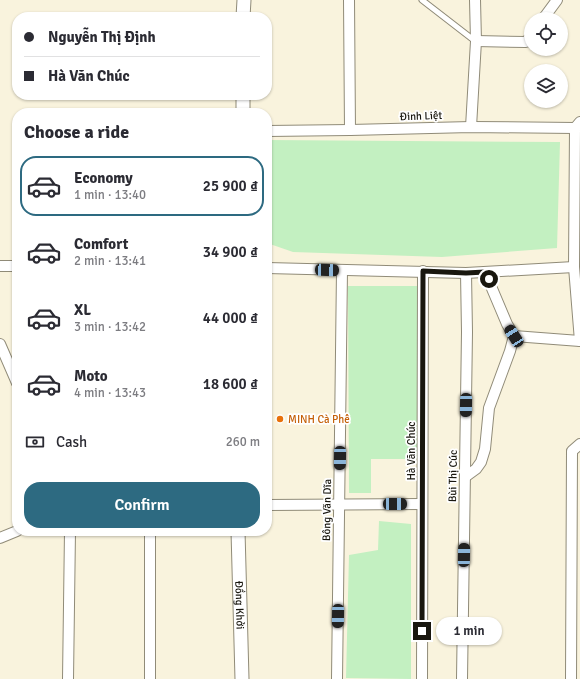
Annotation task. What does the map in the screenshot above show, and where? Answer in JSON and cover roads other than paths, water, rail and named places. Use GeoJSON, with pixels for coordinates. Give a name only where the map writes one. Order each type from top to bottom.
{"type":"FeatureCollection","features":[{"type":"Feature","properties":{"kind":"street"},"geometry":{"type":"LineString","coordinates":[[243,12],[244,0]]}},
{"type":"Feature","properties":{"kind":"street"},"geometry":{"type":"LineString","coordinates":[[349,0],[350,130]]}},
{"type":"Feature","properties":{"kind":"street"},"geometry":{"type":"LineString","coordinates":[[471,127],[476,41],[475,0]]}},
{"type":"Feature","properties":{"kind":"street"},"geometry":{"type":"LineString","coordinates":[[548,12],[557,0]]}},
{"type":"Feature","properties":{"kind":"street"},"geometry":{"type":"LineString","coordinates":[[476,41],[524,42]]}},
{"type":"Feature","properties":{"kind":"street"},"geometry":{"type":"LineString","coordinates":[[514,336],[580,341],[574,267],[578,125]]}},
{"type":"Feature","properties":{"kind":"street","name":"Đinh Liệt"},"geometry":{"type":"LineString","coordinates":[[272,131],[578,125]]}},
{"type":"Feature","properties":{"kind":"street"},"geometry":{"type":"LineString","coordinates":[[0,266],[12,266]]}},
{"type":"Feature","properties":{"kind":"street"},"geometry":{"type":"LineString","coordinates":[[272,268],[466,273],[574,267]]}},
{"type":"Feature","properties":{"kind":"street","name":"Bông Văn Dĩa"},"geometry":{"type":"LineString","coordinates":[[337,679],[342,270]]}},
{"type":"Feature","properties":{"kind":"street","name":"Hà Văn Chúc"},"geometry":{"type":"LineString","coordinates":[[422,679],[423,271]]}},
{"type":"Feature","properties":{"kind":"street"},"geometry":{"type":"LineString","coordinates":[[465,477],[476,469],[481,462],[486,442],[489,408],[514,336],[507,324],[485,272]]}},
{"type":"Feature","properties":{"kind":"street","name":"Bùi Thị Cúc"},"geometry":{"type":"LineString","coordinates":[[462,679],[467,332],[466,273]]}},
{"type":"Feature","properties":{"kind":"street"},"geometry":{"type":"LineString","coordinates":[[0,344],[12,372]]}},
{"type":"Feature","properties":{"kind":"street"},"geometry":{"type":"LineString","coordinates":[[571,679],[576,448]]}},
{"type":"Feature","properties":{"kind":"street"},"geometry":{"type":"LineString","coordinates":[[272,505],[422,504]]}},
{"type":"Feature","properties":{"kind":"street"},"geometry":{"type":"LineString","coordinates":[[0,538],[12,533]]}},
{"type":"Feature","properties":{"kind":"street"},"geometry":{"type":"LineString","coordinates":[[68,679],[70,536]]}},
{"type":"Feature","properties":{"kind":"street"},"geometry":{"type":"LineString","coordinates":[[150,536],[150,679]]}},
{"type":"Feature","properties":{"kind":"street","name":"Đồng Khởi"},"geometry":{"type":"LineString","coordinates":[[238,536],[242,679]]}},
{"type":"Feature","properties":{"kind":"lane"},"geometry":{"type":"LineString","coordinates":[[422,0],[476,41]]}},
{"type":"Feature","properties":{"kind":"place","name":"MINH Cà Phê"},"geometry":{"type":"Point","coordinates":[280,419]}}]}
